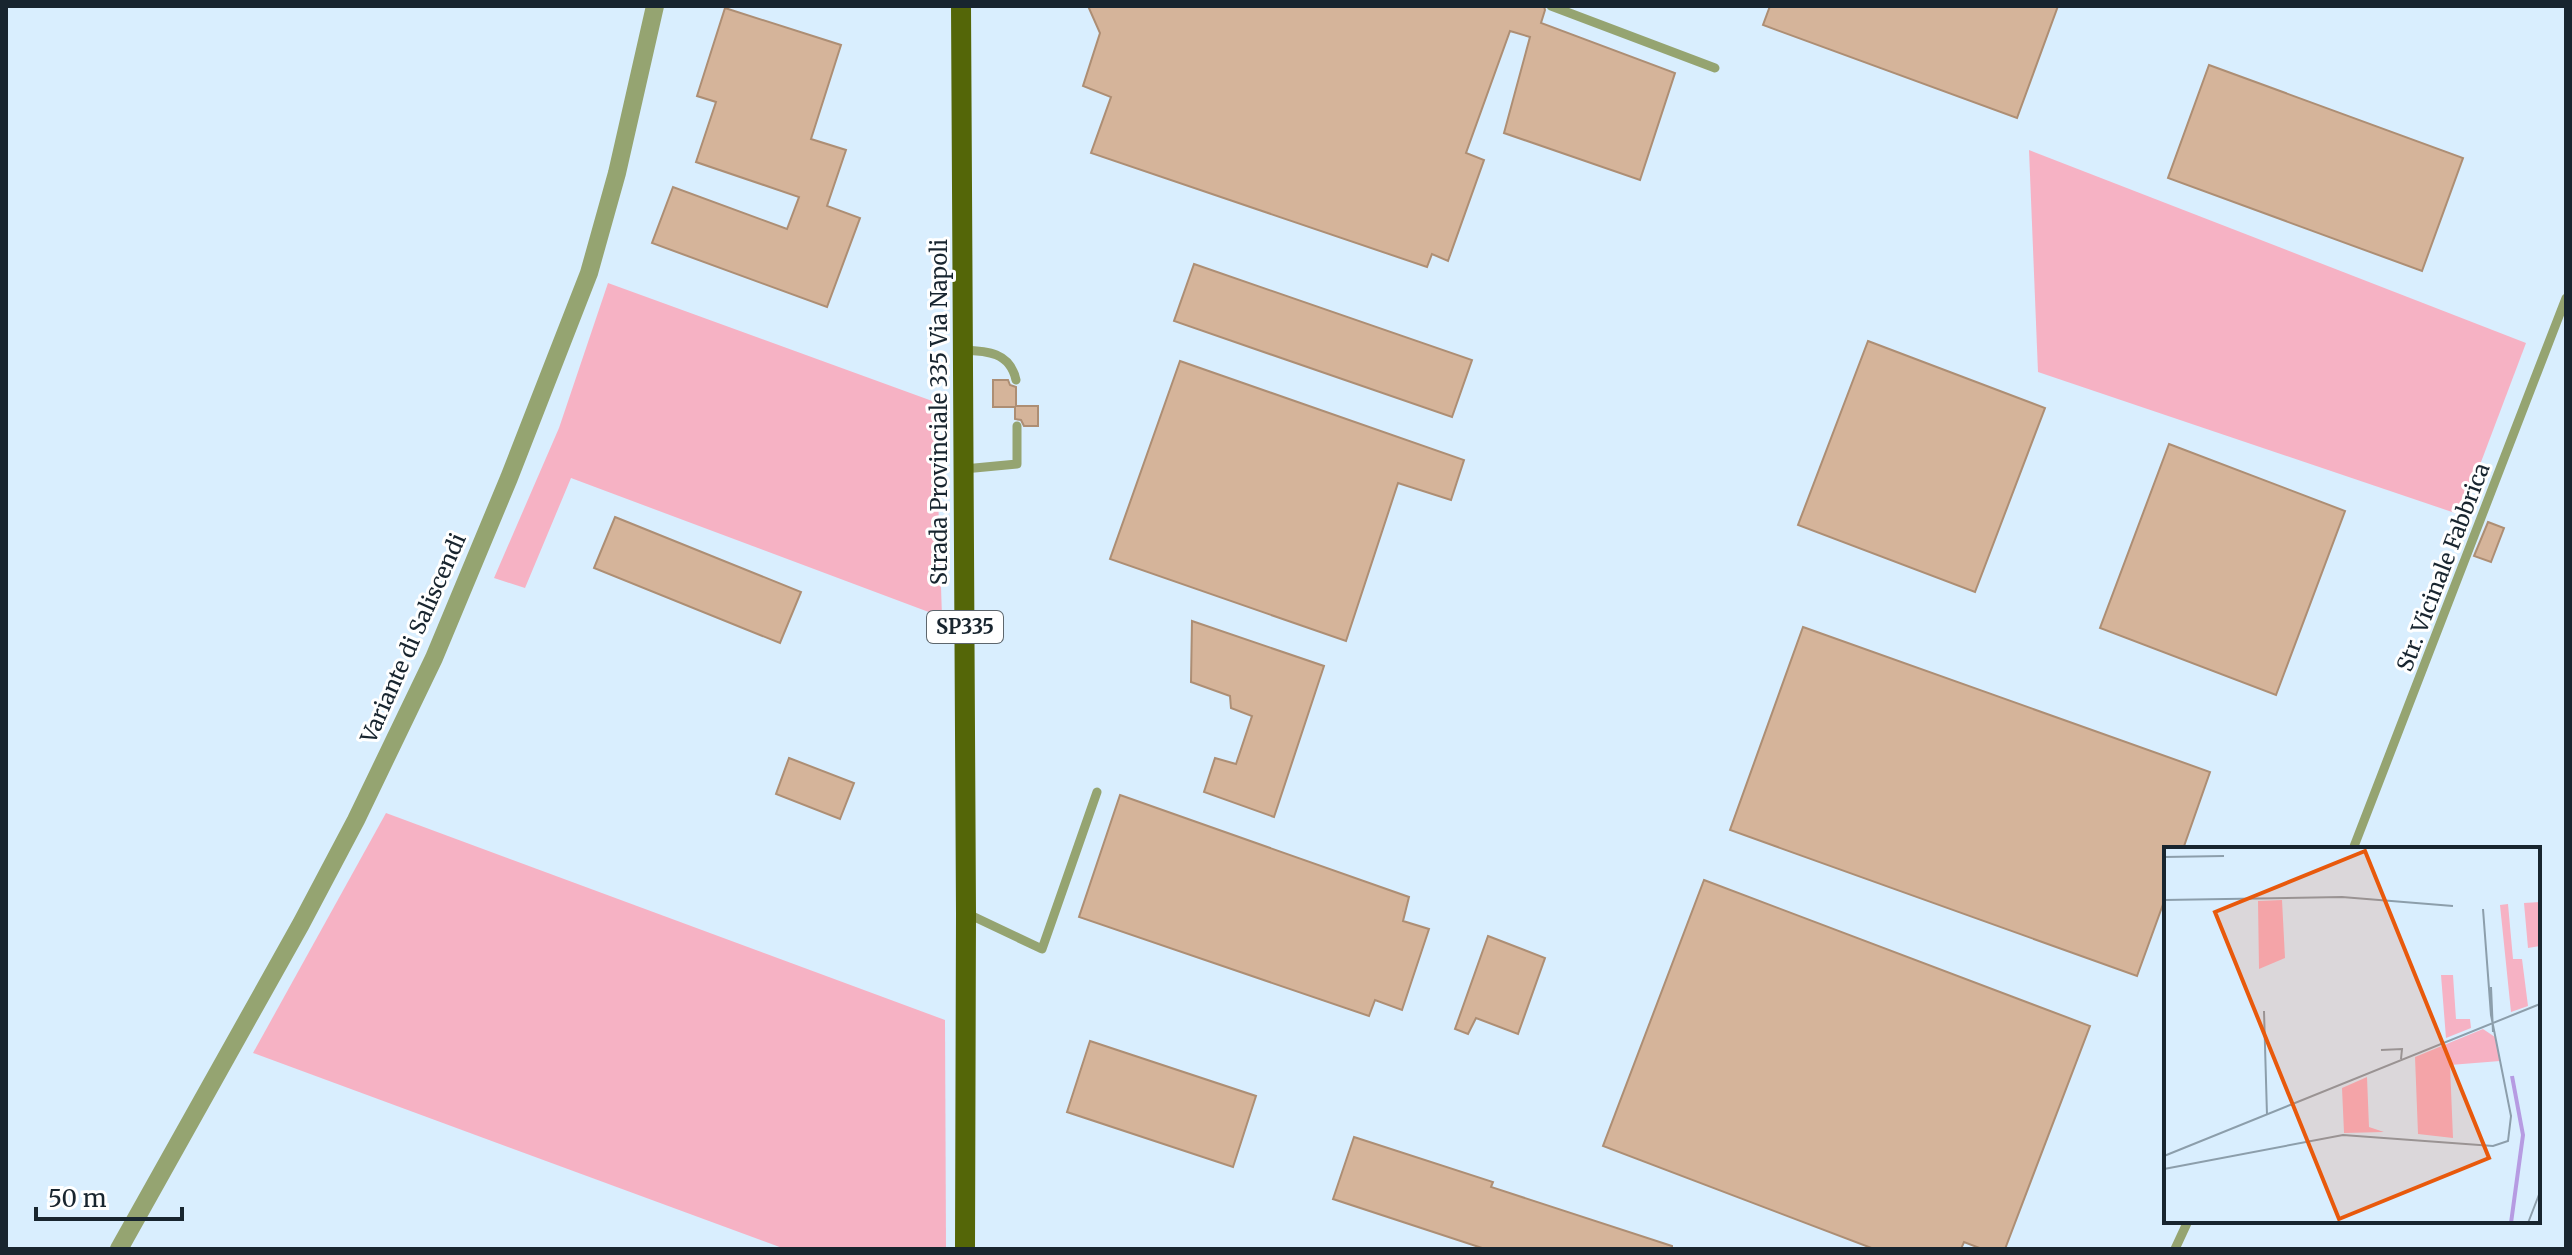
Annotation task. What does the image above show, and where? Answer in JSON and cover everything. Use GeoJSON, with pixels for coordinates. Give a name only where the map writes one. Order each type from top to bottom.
{"type":"FeatureCollection","features":[{"type":"Feature","properties":{"kind":"main road","name":"Strada Provinciale 335 Via Napoli"},"geometry":{"type":"LineString","coordinates":[[961,6],[965,1249]]}},
{"type":"Feature","properties":{"kind":"street","name":"Variante di Saliscendi"},"geometry":{"type":"LineString","coordinates":[[119,1249],[329,872],[434,658],[589,273],[617,173],[655,6]]}},
{"type":"Feature","properties":{"kind":"lane"},"geometry":{"type":"LineString","coordinates":[[1551,6],[1715,68]]}},
{"type":"Feature","properties":{"kind":"lane","name":"Str. Vicinale Fabbrica"},"geometry":{"type":"LineString","coordinates":[[2354,847],[2566,298]]}},
{"type":"Feature","properties":{"kind":"lane"},"geometry":{"type":"LineString","coordinates":[[963,350],[989,351],[1005,358],[1016,380]]}},
{"type":"Feature","properties":{"kind":"lane"},"geometry":{"type":"LineString","coordinates":[[964,469],[1017,464],[1017,426]]}},
{"type":"Feature","properties":{"kind":"lane"},"geometry":{"type":"LineString","coordinates":[[966,913],[1042,949],[1097,792]]}},
{"type":"Feature","properties":{"kind":"lane"},"geometry":{"type":"LineString","coordinates":[[2175,1249],[2187,1223]]}},
{"type":"Feature","properties":{"kind":"shaded area"},"geometry":{"type":"Polygon","coordinates":[[[2029,150],[2526,343],[2461,515],[2038,372],[2029,150]]]}},
{"type":"Feature","properties":{"kind":"shaded area"},"geometry":{"type":"Polygon","coordinates":[[[608,283],[935,402],[942,617],[571,478],[525,588],[494,578],[559,428],[608,283]]]}},
{"type":"Feature","properties":{"kind":"shaded area"},"geometry":{"type":"Polygon","coordinates":[[[386,813],[945,1020],[946,1249],[785,1249],[253,1053],[386,813]]]}},
{"type":"Feature","properties":{"kind":"building"},"geometry":{"type":"Polygon","coordinates":[[[1088,6],[1544,6],[1541,23],[1675,73],[1640,180],[1504,133],[1530,37],[1510,31],[1466,153],[1484,160],[1448,261],[1432,254],[1427,267],[1091,153],[1111,97],[1083,86],[1100,33],[1088,6]]]}},
{"type":"Feature","properties":{"kind":"building"},"geometry":{"type":"Polygon","coordinates":[[[1770,6],[2058,6],[2017,118],[1763,25],[1770,6]]]}},
{"type":"Feature","properties":{"kind":"building"},"geometry":{"type":"Polygon","coordinates":[[[725,8],[841,45],[811,139],[846,150],[827,206],[860,218],[827,307],[652,243],[673,187],[787,229],[799,197],[696,162],[716,102],[697,96],[725,8]]]}},
{"type":"Feature","properties":{"kind":"building"},"geometry":{"type":"Polygon","coordinates":[[[2209,65],[2463,158],[2422,271],[2168,178],[2209,65]]]}},
{"type":"Feature","properties":{"kind":"building"},"geometry":{"type":"Polygon","coordinates":[[[1194,264],[1472,360],[1452,417],[1174,321],[1194,264]]]}},
{"type":"Feature","properties":{"kind":"building"},"geometry":{"type":"Polygon","coordinates":[[[1868,341],[2045,408],[1975,592],[1798,525],[1868,341]]]}},
{"type":"Feature","properties":{"kind":"building"},"geometry":{"type":"Polygon","coordinates":[[[1180,361],[1464,460],[1451,500],[1398,483],[1346,641],[1110,559],[1180,361]]]}},
{"type":"Feature","properties":{"kind":"building"},"geometry":{"type":"Polygon","coordinates":[[[993,380],[1008,380],[1010,385],[1016,387],[1016,406],[1038,406],[1038,426],[1024,426],[1021,420],[1015,419],[1015,407],[993,407],[993,380]]]}},
{"type":"Feature","properties":{"kind":"building"},"geometry":{"type":"Polygon","coordinates":[[[2169,444],[2345,511],[2276,695],[2100,628],[2169,444]]]}},
{"type":"Feature","properties":{"kind":"building"},"geometry":{"type":"Polygon","coordinates":[[[615,517],[801,592],[780,643],[594,568],[615,517]]]}},
{"type":"Feature","properties":{"kind":"building"},"geometry":{"type":"Polygon","coordinates":[[[2488,522],[2504,528],[2491,562],[2474,556],[2488,522]]]}},
{"type":"Feature","properties":{"kind":"building"},"geometry":{"type":"Polygon","coordinates":[[[1192,621],[1324,666],[1274,817],[1204,792],[1215,758],[1236,764],[1252,716],[1231,708],[1230,696],[1191,682],[1192,621]]]}},
{"type":"Feature","properties":{"kind":"building"},"geometry":{"type":"Polygon","coordinates":[[[1803,627],[2210,772],[2184,847],[2164,847],[2164,902],[2137,976],[1730,830],[1803,627]]]}},
{"type":"Feature","properties":{"kind":"building"},"geometry":{"type":"Polygon","coordinates":[[[789,758],[854,783],[840,819],[776,794],[789,758]]]}},
{"type":"Feature","properties":{"kind":"building"},"geometry":{"type":"Polygon","coordinates":[[[1120,795],[1409,897],[1403,921],[1429,929],[1402,1010],[1375,1000],[1369,1016],[1079,917],[1120,795]]]}},
{"type":"Feature","properties":{"kind":"building"},"geometry":{"type":"Polygon","coordinates":[[[1704,880],[2090,1026],[2005,1249],[1982,1249],[1964,1242],[1961,1249],[1874,1249],[1603,1146],[1704,880]]]}},
{"type":"Feature","properties":{"kind":"building"},"geometry":{"type":"Polygon","coordinates":[[[1488,936],[1545,958],[1518,1034],[1476,1018],[1468,1034],[1455,1029],[1488,936]]]}},
{"type":"Feature","properties":{"kind":"building"},"geometry":{"type":"Polygon","coordinates":[[[1090,1041],[1256,1096],[1233,1167],[1067,1112],[1090,1041]]]}},
{"type":"Feature","properties":{"kind":"building"},"geometry":{"type":"Polygon","coordinates":[[[1354,1137],[1493,1182],[1491,1187],[1672,1246],[1672,1249],[1485,1249],[1333,1199],[1354,1137]]]}}]}
